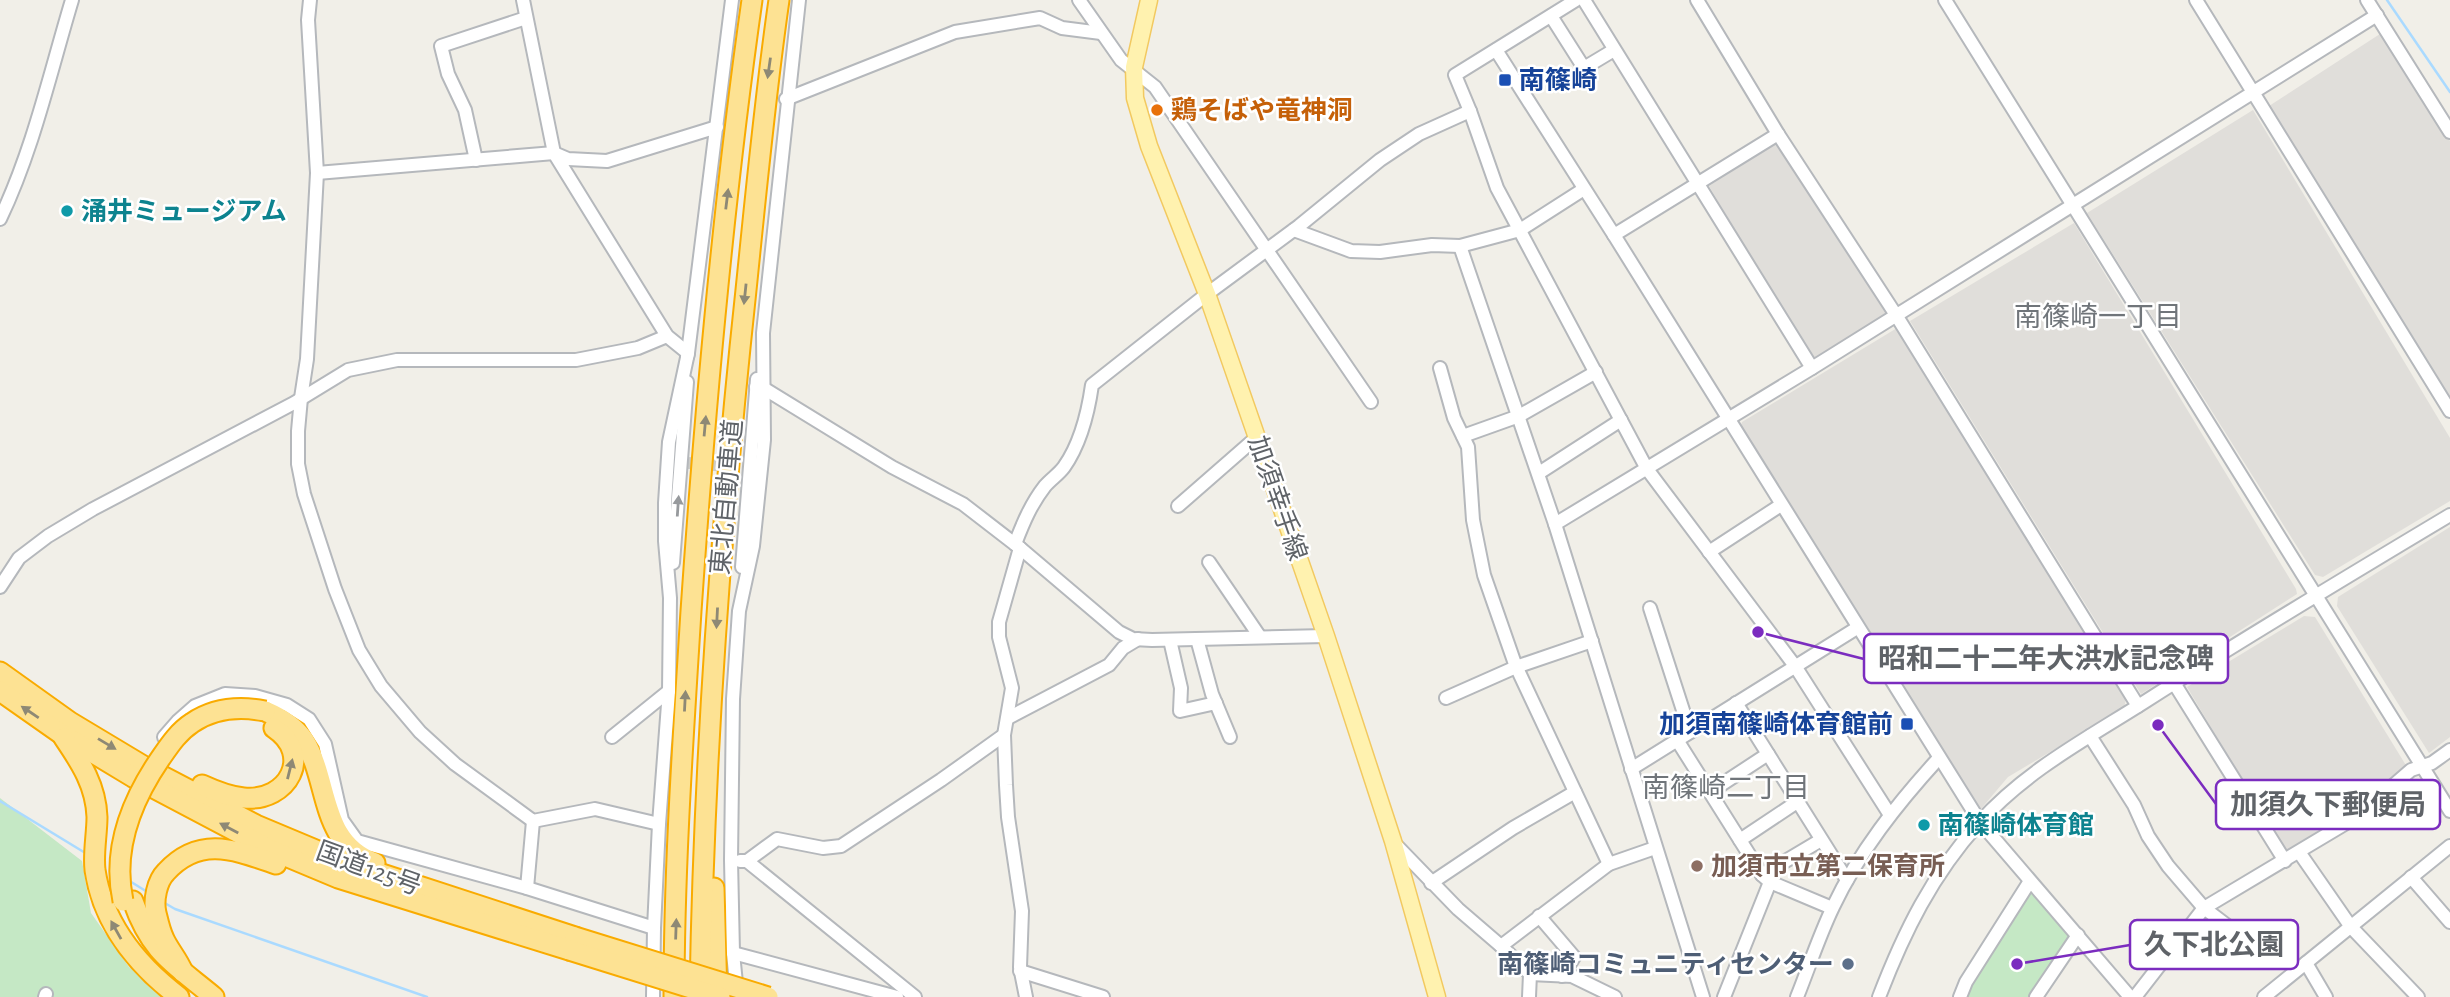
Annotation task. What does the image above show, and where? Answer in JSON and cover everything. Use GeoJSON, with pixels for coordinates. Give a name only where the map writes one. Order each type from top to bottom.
{"type":"FeatureCollection","features":[{"type":"Feature","properties":{"kind":"highway","name":"東北自動車道"},"geometry":{"type":"LineString","coordinates":[[674,997],[685,695],[697,524],[723,232],[752,0]]}},
{"type":"Feature","properties":{"kind":"highway","name":"東北自動車道"},"geometry":{"type":"LineString","coordinates":[[700,997],[702,883],[723,527],[767,87],[779,0]]}},
{"type":"Feature","properties":{"kind":"highway","name":"国道125号"},"geometry":{"type":"LineString","coordinates":[[2,685],[60,733],[133,777],[271,850],[338,877],[768,997]]}},
{"type":"Feature","properties":{"kind":"highway","name":"国道125号"},"geometry":{"type":"LineString","coordinates":[[2,685],[145,767],[256,825],[342,860],[718,997]]}},
{"type":"Feature","properties":{"kind":"highway"},"geometry":{"type":"LineString","coordinates":[[197,997],[153,958],[136,936],[120,863],[130,816],[147,779],[172,742],[191,723],[208,714],[237,708],[281,719],[302,737],[313,758],[331,823],[351,848],[366,860],[446,889],[465,903]]}},
{"type":"Feature","properties":{"kind":"highway"},"geometry":{"type":"LineString","coordinates":[[167,779],[187,779],[217,792],[244,799],[278,790],[294,767],[292,748],[263,715]]}},
{"type":"Feature","properties":{"kind":"highway"},"geometry":{"type":"LineString","coordinates":[[60,733],[87,774],[92,787],[97,816],[94,867],[108,916],[121,939],[143,966],[179,997]]}},
{"type":"Feature","properties":{"kind":"highway"},"geometry":{"type":"LineString","coordinates":[[708,775],[718,997]]}},
{"type":"Feature","properties":{"kind":"highway"},"geometry":{"type":"LineString","coordinates":[[183,972],[177,957],[164,940],[155,909],[160,878],[180,859],[195,850],[215,848],[244,853],[315,876],[338,877]]}},
{"type":"Feature","properties":{"kind":"highway"},"geometry":{"type":"LineString","coordinates":[[128,901],[153,945],[214,997]]}},
{"type":"Feature","properties":{"kind":"main road","name":"加須幸手線"},"geometry":{"type":"LineString","coordinates":[[1149,0],[1134,67],[1135,98],[1149,146],[1206,294],[1326,636],[1393,841],[1437,997]]}},
{"type":"Feature","properties":{"kind":"street"},"geometry":{"type":"LineString","coordinates":[[0,219],[29,145],[72,0]]}},
{"type":"Feature","properties":{"kind":"street"},"geometry":{"type":"LineString","coordinates":[[310,0],[308,20],[317,173],[307,359],[301,398],[298,464],[304,494],[335,589],[359,650],[381,686],[420,732],[455,764],[533,821],[595,809],[659,824]]}},
{"type":"Feature","properties":{"kind":"street"},"geometry":{"type":"LineString","coordinates":[[523,0],[554,153],[667,336],[688,353]]}},
{"type":"Feature","properties":{"kind":"street"},"geometry":{"type":"LineString","coordinates":[[670,598],[666,541],[669,442],[688,353],[732,0]]}},
{"type":"Feature","properties":{"kind":"street"},"geometry":{"type":"LineString","coordinates":[[739,611],[753,546],[764,440],[760,388],[762,334],[799,0]]}},
{"type":"Feature","properties":{"kind":"street"},"geometry":{"type":"LineString","coordinates":[[1079,0],[1121,60],[1134,67],[1155,87],[1371,402]]}},
{"type":"Feature","properties":{"kind":"street"},"geometry":{"type":"LineString","coordinates":[[1576,0],[1455,75],[1471,111],[1497,188],[1647,469],[1795,666],[1889,816]]}},
{"type":"Feature","properties":{"kind":"street"},"geometry":{"type":"LineString","coordinates":[[1584,0],[1811,368]]}},
{"type":"Feature","properties":{"kind":"street"},"geometry":{"type":"LineString","coordinates":[[1697,0],[1778,134],[1896,315],[2138,706]]}},
{"type":"Feature","properties":{"kind":"street"},"geometry":{"type":"LineString","coordinates":[[1945,0],[2450,811]]}},
{"type":"Feature","properties":{"kind":"street"},"geometry":{"type":"LineString","coordinates":[[2196,0],[2450,411]]}},
{"type":"Feature","properties":{"kind":"street"},"geometry":{"type":"LineString","coordinates":[[2367,0],[2450,132]]}},
{"type":"Feature","properties":{"kind":"street"},"geometry":{"type":"LineString","coordinates":[[1555,524],[1811,368],[2377,15]]}},
{"type":"Feature","properties":{"kind":"street"},"geometry":{"type":"LineString","coordinates":[[1551,16],[1584,68],[1614,50]]}},
{"type":"Feature","properties":{"kind":"street"},"geometry":{"type":"LineString","coordinates":[[476,160],[465,110],[448,74],[441,46],[526,18]]}},
{"type":"Feature","properties":{"kind":"street"},"geometry":{"type":"LineString","coordinates":[[786,99],[955,32],[1040,18],[1062,28],[1101,33]]}},
{"type":"Feature","properties":{"kind":"street"},"geometry":{"type":"LineString","coordinates":[[1496,50],[1614,235],[1938,759],[1980,822],[2133,997],[2204,908],[2358,816],[2411,770],[2450,750]]}},
{"type":"Feature","properties":{"kind":"street"},"geometry":{"type":"LineString","coordinates":[[1026,997],[1020,971],[1023,911],[1008,817],[1004,735],[1012,688],[1001,647],[999,622],[1028,513],[1046,485],[1066,465],[1073,451],[1087,417],[1092,385],[1206,294],[1294,230],[1380,160],[1419,134],[1471,111]]}},
{"type":"Feature","properties":{"kind":"street"},"geometry":{"type":"LineString","coordinates":[[317,173],[554,153],[568,159],[607,161],[717,127]]}},
{"type":"Feature","properties":{"kind":"street"},"geometry":{"type":"LineString","coordinates":[[1614,235],[1778,134]]}},
{"type":"Feature","properties":{"kind":"street"},"geometry":{"type":"LineString","coordinates":[[1294,230],[1351,251],[1380,252],[1432,245],[1460,246],[1520,230],[1584,189]]}},
{"type":"Feature","properties":{"kind":"street"},"geometry":{"type":"LineString","coordinates":[[1460,246],[1539,473],[1703,997]]}},
{"type":"Feature","properties":{"kind":"street"},"geometry":{"type":"LineString","coordinates":[[1,581],[19,558],[93,509],[348,370],[397,360],[576,360],[638,348],[667,336]]}},
{"type":"Feature","properties":{"kind":"street"},"geometry":{"type":"LineString","coordinates":[[653,997],[659,824],[669,691],[670,598],[684,463],[688,353]]}},
{"type":"Feature","properties":{"kind":"street"},"geometry":{"type":"LineString","coordinates":[[1440,368],[1454,418],[1468,447],[1473,520],[1484,575],[1516,667],[1609,864]]}},
{"type":"Feature","properties":{"kind":"street"},"geometry":{"type":"LineString","coordinates":[[1463,436],[1519,416],[1596,372]]}},
{"type":"Feature","properties":{"kind":"street"},"geometry":{"type":"LineString","coordinates":[[760,388],[892,467],[963,504],[1018,546],[1119,632],[1138,639],[1170,640],[1326,636]]}},
{"type":"Feature","properties":{"kind":"street"},"geometry":{"type":"LineString","coordinates":[[737,997],[731,860],[733,699],[745,468],[760,388]]}},
{"type":"Feature","properties":{"kind":"street"},"geometry":{"type":"LineString","coordinates":[[1539,473],[1621,420]]}},
{"type":"Feature","properties":{"kind":"street"},"geometry":{"type":"LineString","coordinates":[[1178,506],[1257,437]]}},
{"type":"Feature","properties":{"kind":"street"},"geometry":{"type":"LineString","coordinates":[[1709,552],[1781,505]]}},
{"type":"Feature","properties":{"kind":"street"},"geometry":{"type":"LineString","coordinates":[[1879,997],[1901,940],[1940,872],[1980,822],[2031,776],[2174,683],[2450,515]]}},
{"type":"Feature","properties":{"kind":"street"},"geometry":{"type":"LineString","coordinates":[[1209,562],[1260,638]]}},
{"type":"Feature","properties":{"kind":"street"},"geometry":{"type":"LineString","coordinates":[[1650,608],[1690,732]]}},
{"type":"Feature","properties":{"kind":"street"},"geometry":{"type":"LineString","coordinates":[[1631,769],[1857,628]]}},
{"type":"Feature","properties":{"kind":"street"},"geometry":{"type":"LineString","coordinates":[[1008,719],[1109,666],[1123,648],[1138,639]]}},
{"type":"Feature","properties":{"kind":"street"},"geometry":{"type":"LineString","coordinates":[[1197,639],[1216,703],[1230,737]]}},
{"type":"Feature","properties":{"kind":"street"},"geometry":{"type":"LineString","coordinates":[[1170,640],[1181,688],[1180,711],[1216,703]]}},
{"type":"Feature","properties":{"kind":"street"},"geometry":{"type":"LineString","coordinates":[[1446,698],[1516,667],[1592,641]]}},
{"type":"Feature","properties":{"kind":"street"},"geometry":{"type":"LineString","coordinates":[[2174,683],[2285,861]]}},
{"type":"Feature","properties":{"kind":"street"},"geometry":{"type":"LineString","coordinates":[[612,737],[669,691]]}},
{"type":"Feature","properties":{"kind":"street"},"geometry":{"type":"LineString","coordinates":[[145,767],[160,742],[195,706],[225,694],[255,696],[287,705],[309,719],[325,744],[342,820],[357,841],[527,888],[654,928]]}},
{"type":"Feature","properties":{"kind":"street"},"geometry":{"type":"LineString","coordinates":[[1736,703],[1847,880]]}},
{"type":"Feature","properties":{"kind":"street"},"geometry":{"type":"LineString","coordinates":[[747,861],[776,839],[823,848],[841,846],[1004,735]]}},
{"type":"Feature","properties":{"kind":"street"},"geometry":{"type":"LineString","coordinates":[[2090,736],[2134,805],[2168,866],[2204,908],[2229,927],[2230,932],[2219,947],[2214,948],[2187,928]]}},
{"type":"Feature","properties":{"kind":"street"},"geometry":{"type":"LineString","coordinates":[[1677,740],[1766,879],[1832,908]]}},
{"type":"Feature","properties":{"kind":"street"},"geometry":{"type":"LineString","coordinates":[[1710,792],[1768,754]]}},
{"type":"Feature","properties":{"kind":"street"},"geometry":{"type":"LineString","coordinates":[[1797,997],[1832,908],[1847,880],[1889,816],[1938,759]]}},
{"type":"Feature","properties":{"kind":"street"},"geometry":{"type":"LineString","coordinates":[[1431,883],[1513,828],[1575,792]]}},
{"type":"Feature","properties":{"kind":"street"},"geometry":{"type":"LineString","coordinates":[[1740,840],[1797,802]]}},
{"type":"Feature","properties":{"kind":"street"},"geometry":{"type":"LineString","coordinates":[[527,888],[533,821]]}},
{"type":"Feature","properties":{"kind":"street"},"geometry":{"type":"LineString","coordinates":[[1724,997],[1766,879],[1821,840]]}},
{"type":"Feature","properties":{"kind":"street"},"geometry":{"type":"LineString","coordinates":[[1393,841],[1431,883],[1530,974],[1572,976],[1615,997]]}},
{"type":"Feature","properties":{"kind":"street"},"geometry":{"type":"LineString","coordinates":[[2264,997],[2450,846]]}},
{"type":"Feature","properties":{"kind":"street"},"geometry":{"type":"LineString","coordinates":[[1502,946],[1609,864],[1656,849]]}},
{"type":"Feature","properties":{"kind":"street"},"geometry":{"type":"LineString","coordinates":[[2299,852],[2351,927],[2418,997]]}},
{"type":"Feature","properties":{"kind":"street"},"geometry":{"type":"LineString","coordinates":[[731,860],[747,861],[915,997]]}},
{"type":"Feature","properties":{"kind":"street"},"geometry":{"type":"LineString","coordinates":[[2411,877],[2450,922]]}},
{"type":"Feature","properties":{"kind":"street"},"geometry":{"type":"LineString","coordinates":[[1960,997],[1966,982],[2030,881]]}},
{"type":"Feature","properties":{"kind":"street"},"geometry":{"type":"LineString","coordinates":[[1539,916],[1574,957],[1562,976]]}},
{"type":"Feature","properties":{"kind":"street"},"geometry":{"type":"LineString","coordinates":[[2036,997],[2078,935]]}},
{"type":"Feature","properties":{"kind":"street"},"geometry":{"type":"LineString","coordinates":[[733,953],[897,997]]}},
{"type":"Feature","properties":{"kind":"street"},"geometry":{"type":"LineString","coordinates":[[2306,962],[2326,997]]}},
{"type":"Feature","properties":{"kind":"street"},"geometry":{"type":"LineString","coordinates":[[1020,971],[1103,997]]}},
{"type":"Feature","properties":{"kind":"street"},"geometry":{"type":"LineString","coordinates":[[1529,997],[1530,974]]}},
{"type":"Feature","properties":{"kind":"shaded area"},"geometry":{"type":"Polygon","coordinates":[[[2383,32],[2450,141],[2450,402],[2269,106],[2383,32]]]}},
{"type":"Feature","properties":{"kind":"shaded area"},"geometry":{"type":"Polygon","coordinates":[[[2253,110],[2450,438],[2450,501],[2323,577],[2315,575],[2087,213],[2253,110]]]}},
{"type":"Feature","properties":{"kind":"shaded area"},"geometry":{"type":"Polygon","coordinates":[[[1775,144],[1780,146],[1890,317],[1814,363],[1709,186],[1775,144]]]}},
{"type":"Feature","properties":{"kind":"shaded area"},"geometry":{"type":"Polygon","coordinates":[[[2074,223],[2297,594],[2141,694],[1910,321],[2074,223]]]}},
{"type":"Feature","properties":{"kind":"shaded area"},"geometry":{"type":"Polygon","coordinates":[[[1897,328],[2126,699],[2124,708],[2008,777],[1980,810],[1740,428],[1742,422],[1897,328]]]}},
{"type":"Feature","properties":{"kind":"shaded area"},"geometry":{"type":"Polygon","coordinates":[[[2450,527],[2450,737],[2429,753],[2337,606],[2338,597],[2450,527]]]}},
{"type":"Feature","properties":{"kind":"shaded area"},"geometry":{"type":"Polygon","coordinates":[[[2304,616],[2315,617],[2407,767],[2287,855],[2187,687],[2304,616]]]}},
{"type":"Feature","properties":{"kind":"green space"},"geometry":{"type":"Polygon","coordinates":[[[0,798],[82,861],[91,913],[129,967],[166,997],[0,997],[0,798]]]}},
{"type":"Feature","properties":{"kind":"green space"},"geometry":{"type":"Polygon","coordinates":[[[2033,892],[2069,934],[2069,939],[2030,997],[1965,997],[1967,989],[2027,893],[2033,892]]]}},
{"type":"Feature","properties":{"kind":"waterway"},"geometry":{"type":"LineString","coordinates":[[2387,0],[2450,92]]}},
{"type":"Feature","properties":{"kind":"waterway"},"geometry":{"type":"LineString","coordinates":[[0,801],[87,854]]}},
{"type":"Feature","properties":{"kind":"waterway"},"geometry":{"type":"LineString","coordinates":[[128,880],[149,893]]}},
{"type":"Feature","properties":{"kind":"waterway"},"geometry":{"type":"LineString","coordinates":[[163,902],[175,909],[427,997]]}},
{"type":"Feature","properties":{"kind":"tunnel"},"geometry":{"type":"LineString","coordinates":[[688,463],[742,467]]}},
{"type":"Feature","properties":{"kind":"place","name":"南篠崎"},"geometry":{"type":"Point","coordinates":[1505,80]}},
{"type":"Feature","properties":{"kind":"place","name":"鶏そばや竜神洞"},"geometry":{"type":"Point","coordinates":[1157,110]}},
{"type":"Feature","properties":{"kind":"place","name":"涌井ミュージアム"},"geometry":{"type":"Point","coordinates":[67,211]}},
{"type":"Feature","properties":{"kind":"place","name":"昭和二十二年大洪水記念碑"},"geometry":{"type":"Point","coordinates":[1758,632]}},
{"type":"Feature","properties":{"kind":"place","name":"加須南篠崎体育館前"},"geometry":{"type":"Point","coordinates":[1907,724]}},
{"type":"Feature","properties":{"kind":"place","name":"加須久下郵便局"},"geometry":{"type":"Point","coordinates":[2158,725]}},
{"type":"Feature","properties":{"kind":"place","name":"南篠崎体育館"},"geometry":{"type":"Point","coordinates":[1924,825]}},
{"type":"Feature","properties":{"kind":"place","name":"加須市立第二保育所"},"geometry":{"type":"Point","coordinates":[1697,866]}},
{"type":"Feature","properties":{"kind":"place","name":"南篠崎コミュニティセンター"},"geometry":{"type":"Point","coordinates":[1848,964]}},
{"type":"Feature","properties":{"kind":"place","name":"久下北公園"},"geometry":{"type":"Point","coordinates":[2017,964]}},
{"type":"Feature","properties":{"kind":"district","name":"南篠崎一丁目"},"geometry":{"type":"Point","coordinates":[2098,316]}},
{"type":"Feature","properties":{"kind":"district","name":"南篠崎二丁目"},"geometry":{"type":"Point","coordinates":[1726,787]}}]}
